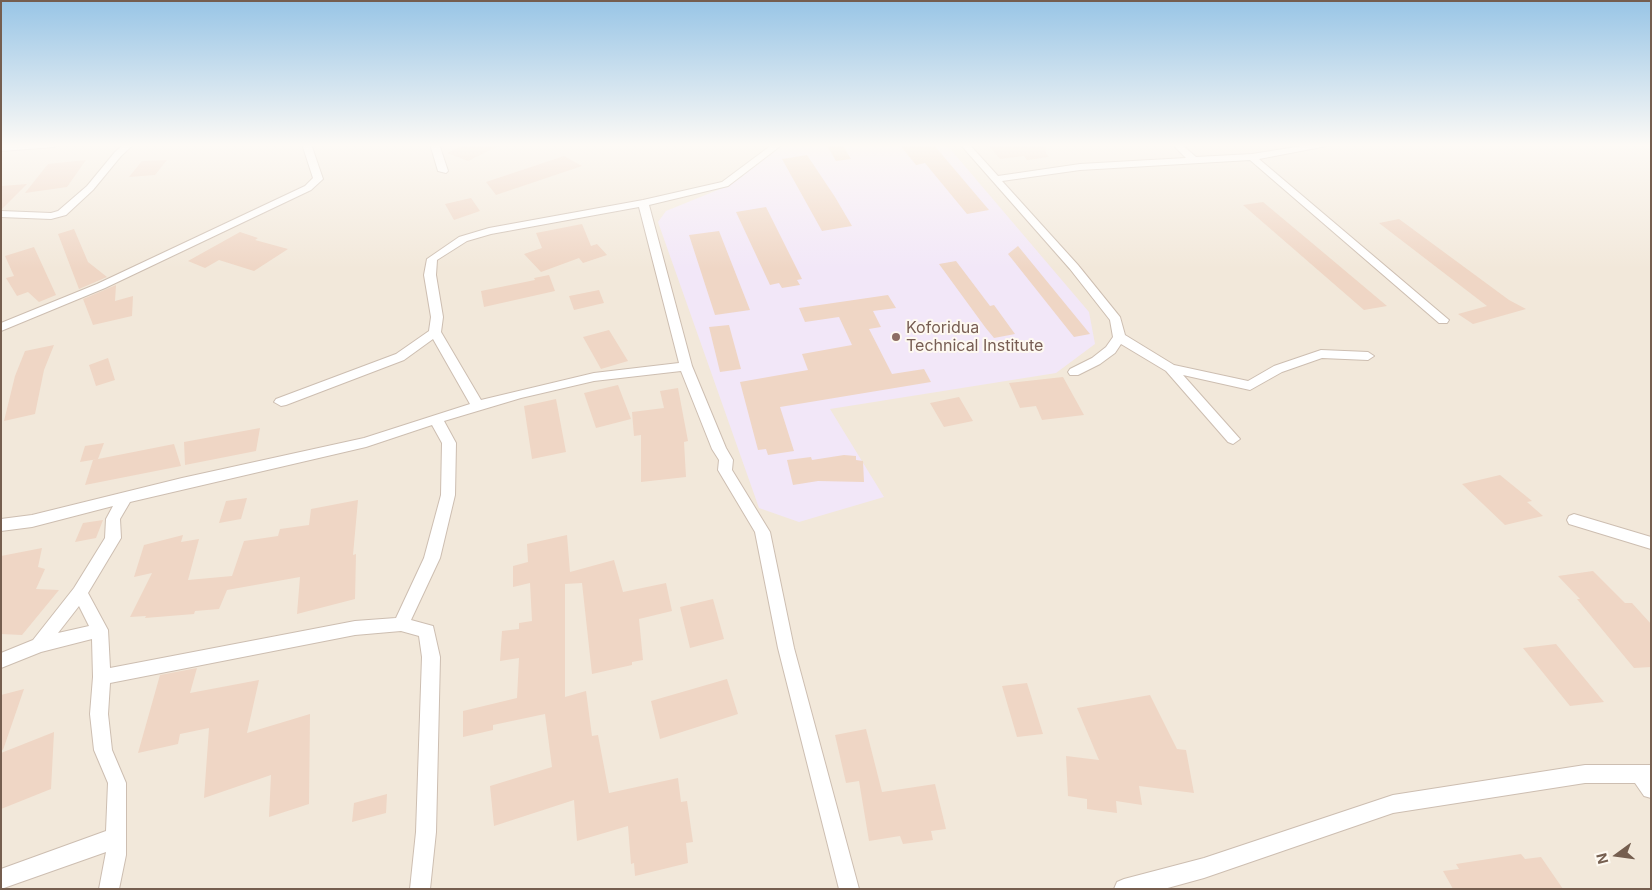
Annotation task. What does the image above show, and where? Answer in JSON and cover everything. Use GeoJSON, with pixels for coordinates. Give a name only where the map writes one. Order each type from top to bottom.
{"type":"FeatureCollection","features":[{"type":"Feature","properties":{"kind":"street"},"geometry":{"type":"LineString","coordinates":[[1,214],[51,216],[62,212],[92,186]]}},
{"type":"Feature","properties":{"kind":"street"},"geometry":{"type":"LineString","coordinates":[[1,327],[101,286],[311,186]]}},
{"type":"Feature","properties":{"kind":"street"},"geometry":{"type":"LineString","coordinates":[[478,406],[436,332],[437,316],[430,275],[432,259],[463,240],[489,231],[642,203],[719,186]]}},
{"type":"Feature","properties":{"kind":"street"},"geometry":{"type":"LineString","coordinates":[[1003,186],[1074,267],[1116,320],[1119,337],[1111,350],[1096,361],[1074,372]]}},
{"type":"Feature","properties":{"kind":"street"},"geometry":{"type":"LineString","coordinates":[[1285,186],[1443,320]]}},
{"type":"Feature","properties":{"kind":"street"},"geometry":{"type":"LineString","coordinates":[[642,203],[686,366],[719,449],[726,460],[725,470],[762,532],[786,648],[849,889]]}},
{"type":"Feature","properties":{"kind":"street"},"geometry":{"type":"LineString","coordinates":[[280,402],[400,357],[436,332]]}},
{"type":"Feature","properties":{"kind":"street"},"geometry":{"type":"LineString","coordinates":[[1119,337],[1170,368],[1234,440]]}},
{"type":"Feature","properties":{"kind":"street"},"geometry":{"type":"LineString","coordinates":[[1170,368],[1250,386],[1278,369],[1321,354],[1368,356]]}},
{"type":"Feature","properties":{"kind":"street"},"geometry":{"type":"LineString","coordinates":[[1,525],[32,521],[182,483],[366,442],[478,406],[594,377],[686,366]]}},
{"type":"Feature","properties":{"kind":"street"},"geometry":{"type":"LineString","coordinates":[[401,624],[432,558],[448,495],[449,443],[436,419]]}},
{"type":"Feature","properties":{"kind":"street"},"geometry":{"type":"LineString","coordinates":[[39,645],[80,593],[113,538],[113,519],[124,499]]}},
{"type":"Feature","properties":{"kind":"street"},"geometry":{"type":"LineString","coordinates":[[1574,520],[1651,543]]}},
{"type":"Feature","properties":{"kind":"street"},"geometry":{"type":"LineString","coordinates":[[80,593],[100,630],[102,677],[99,714],[103,750],[117,784],[116,838],[109,889]]}},
{"type":"Feature","properties":{"kind":"street"},"geometry":{"type":"LineString","coordinates":[[102,677],[355,628],[401,624],[427,631],[431,657],[426,832],[420,889]]}},
{"type":"Feature","properties":{"kind":"street"},"geometry":{"type":"LineString","coordinates":[[1,662],[39,645],[100,630]]}},
{"type":"Feature","properties":{"kind":"street"},"geometry":{"type":"LineString","coordinates":[[1124,889],[1204,868],[1393,804],[1585,774],[1647,779]]}},
{"type":"Feature","properties":{"kind":"street"},"geometry":{"type":"LineString","coordinates":[[1,879],[116,838]]}},
{"type":"Feature","properties":{"kind":"shaded area"},"geometry":{"type":"Polygon","coordinates":[[[1,186],[1651,186],[1651,889],[1,889],[1,186]]]}},
{"type":"Feature","properties":{"kind":"shaded area","name":"Koforidua Technical Institute"},"geometry":{"type":"Polygon","coordinates":[[[981,186],[1089,312],[1095,344],[1056,373],[830,409],[884,497],[799,522],[759,508],[658,222],[666,211],[725,187],[981,186]]]}},
{"type":"Feature","properties":{"kind":"building"},"geometry":{"type":"Polygon","coordinates":[[[1,186],[7,186],[25,186],[2,209],[1,186]]]}},
{"type":"Feature","properties":{"kind":"building"},"geometry":{"type":"Polygon","coordinates":[[[31,186],[68,186],[67,187],[25,193],[31,186]]]}},
{"type":"Feature","properties":{"kind":"building"},"geometry":{"type":"Polygon","coordinates":[[[489,186],[524,186],[496,195],[489,186]]]}},
{"type":"Feature","properties":{"kind":"building"},"geometry":{"type":"Polygon","coordinates":[[[797,186],[827,186],[852,226],[822,231],[797,186]]]}},
{"type":"Feature","properties":{"kind":"building"},"geometry":{"type":"Polygon","coordinates":[[[944,186],[968,186],[989,210],[967,214],[944,186]]]}},
{"type":"Feature","properties":{"kind":"building"},"geometry":{"type":"Polygon","coordinates":[[[471,198],[480,211],[454,220],[445,204],[471,198]]]}},
{"type":"Feature","properties":{"kind":"building"},"geometry":{"type":"Polygon","coordinates":[[[1263,202],[1387,306],[1364,310],[1243,205],[1263,202]]]}},
{"type":"Feature","properties":{"kind":"building"},"geometry":{"type":"Polygon","coordinates":[[[766,207],[802,279],[797,280],[800,285],[782,288],[779,283],[770,285],[736,212],[766,207]]]}},
{"type":"Feature","properties":{"kind":"building"},"geometry":{"type":"Polygon","coordinates":[[[1399,219],[1509,300],[1526,309],[1473,324],[1458,314],[1487,306],[1379,223],[1399,219]]]}},
{"type":"Feature","properties":{"kind":"building"},"geometry":{"type":"Polygon","coordinates":[[[582,224],[591,246],[597,244],[607,255],[583,263],[579,258],[541,272],[524,254],[542,248],[536,233],[582,224]]]}},
{"type":"Feature","properties":{"kind":"building"},"geometry":{"type":"Polygon","coordinates":[[[74,229],[88,262],[107,277],[79,289],[58,234],[74,229]]]}},
{"type":"Feature","properties":{"kind":"building"},"geometry":{"type":"Polygon","coordinates":[[[719,231],[750,310],[715,315],[689,235],[719,231]]]}},
{"type":"Feature","properties":{"kind":"building"},"geometry":{"type":"Polygon","coordinates":[[[240,232],[258,238],[255,240],[288,249],[254,271],[219,260],[205,268],[188,261],[240,232]]]}},
{"type":"Feature","properties":{"kind":"building"},"geometry":{"type":"Polygon","coordinates":[[[1018,246],[1090,334],[1074,337],[1008,254],[1018,246]]]}},
{"type":"Feature","properties":{"kind":"building"},"geometry":{"type":"Polygon","coordinates":[[[34,247],[56,295],[39,302],[28,292],[17,296],[6,278],[14,276],[5,256],[34,247]]]}},
{"type":"Feature","properties":{"kind":"building"},"geometry":{"type":"Polygon","coordinates":[[[956,261],[990,306],[994,305],[1015,334],[994,338],[985,327],[939,264],[956,261]]]}},
{"type":"Feature","properties":{"kind":"building"},"geometry":{"type":"Polygon","coordinates":[[[549,275],[555,291],[484,307],[481,291],[535,280],[534,278],[549,275]]]}},
{"type":"Feature","properties":{"kind":"building"},"geometry":{"type":"Polygon","coordinates":[[[116,285],[115,301],[133,296],[132,316],[93,325],[83,299],[116,285]]]}},
{"type":"Feature","properties":{"kind":"building"},"geometry":{"type":"Polygon","coordinates":[[[599,290],[604,303],[574,310],[569,296],[599,290]]]}},
{"type":"Feature","properties":{"kind":"building"},"geometry":{"type":"Polygon","coordinates":[[[888,295],[896,308],[873,311],[881,327],[869,329],[892,374],[924,369],[931,382],[780,407],[794,451],[768,455],[766,449],[758,450],[740,382],[808,370],[802,354],[852,345],[839,317],[805,322],[799,308],[888,295]]]}},
{"type":"Feature","properties":{"kind":"building"},"geometry":{"type":"Polygon","coordinates":[[[729,325],[741,369],[720,372],[709,327],[729,325]]]}},
{"type":"Feature","properties":{"kind":"building"},"geometry":{"type":"Polygon","coordinates":[[[609,330],[628,361],[601,369],[583,337],[609,330]]]}},
{"type":"Feature","properties":{"kind":"building"},"geometry":{"type":"Polygon","coordinates":[[[54,345],[44,370],[35,414],[4,421],[15,376],[25,351],[54,345]]]}},
{"type":"Feature","properties":{"kind":"building"},"geometry":{"type":"Polygon","coordinates":[[[108,358],[115,380],[96,386],[89,365],[108,358]]]}},
{"type":"Feature","properties":{"kind":"building"},"geometry":{"type":"Polygon","coordinates":[[[1063,377],[1084,415],[1042,420],[1036,406],[1020,408],[1009,383],[1063,377]]]}},
{"type":"Feature","properties":{"kind":"building"},"geometry":{"type":"Polygon","coordinates":[[[618,385],[631,419],[596,428],[584,393],[618,385]]]}},
{"type":"Feature","properties":{"kind":"building"},"geometry":{"type":"Polygon","coordinates":[[[678,388],[688,441],[684,442],[686,477],[641,482],[641,435],[634,436],[632,412],[664,408],[660,391],[678,388]]]}},
{"type":"Feature","properties":{"kind":"building"},"geometry":{"type":"Polygon","coordinates":[[[959,397],[973,421],[944,427],[930,403],[959,397]]]}},
{"type":"Feature","properties":{"kind":"building"},"geometry":{"type":"Polygon","coordinates":[[[556,399],[566,452],[532,459],[524,406],[556,399]]]}},
{"type":"Feature","properties":{"kind":"building"},"geometry":{"type":"Polygon","coordinates":[[[260,428],[256,451],[185,465],[184,442],[260,428]]]}},
{"type":"Feature","properties":{"kind":"building"},"geometry":{"type":"Polygon","coordinates":[[[104,443],[98,459],[80,462],[85,446],[104,443]]]}},
{"type":"Feature","properties":{"kind":"building"},"geometry":{"type":"Polygon","coordinates":[[[174,444],[181,466],[85,485],[93,460],[174,444]]]}},
{"type":"Feature","properties":{"kind":"building"},"geometry":{"type":"Polygon","coordinates":[[[844,455],[856,456],[856,460],[863,461],[864,482],[818,481],[793,485],[787,460],[811,457],[812,460],[844,455]]]}},
{"type":"Feature","properties":{"kind":"building"},"geometry":{"type":"Polygon","coordinates":[[[1500,475],[1532,501],[1527,502],[1543,516],[1505,525],[1462,484],[1500,475]]]}},
{"type":"Feature","properties":{"kind":"building"},"geometry":{"type":"Polygon","coordinates":[[[247,498],[241,519],[219,523],[226,501],[247,498]]]}},
{"type":"Feature","properties":{"kind":"building"},"geometry":{"type":"Polygon","coordinates":[[[358,500],[353,555],[356,554],[355,599],[297,614],[300,577],[227,590],[219,609],[195,611],[194,614],[145,618],[146,616],[130,617],[152,573],[134,577],[144,545],[183,535],[181,542],[199,539],[188,580],[232,576],[244,541],[278,536],[280,529],[309,525],[311,509],[358,500]]]}},
{"type":"Feature","properties":{"kind":"building"},"geometry":{"type":"Polygon","coordinates":[[[103,520],[96,538],[75,542],[83,523],[103,520]]]}},
{"type":"Feature","properties":{"kind":"building"},"geometry":{"type":"Polygon","coordinates":[[[567,535],[570,572],[614,560],[623,592],[666,583],[672,611],[639,619],[643,660],[632,662],[632,665],[592,674],[582,583],[565,584],[565,697],[586,691],[592,736],[598,735],[609,793],[678,778],[681,802],[687,801],[693,842],[686,843],[688,863],[635,876],[634,863],[631,864],[628,826],[577,841],[574,800],[494,826],[490,786],[552,767],[545,714],[493,725],[493,730],[463,737],[463,711],[517,698],[519,658],[500,661],[502,631],[519,629],[519,623],[532,621],[530,583],[513,587],[513,566],[528,562],[527,544],[567,535]]]}},
{"type":"Feature","properties":{"kind":"building"},"geometry":{"type":"Polygon","coordinates":[[[42,548],[38,567],[45,569],[36,589],[59,590],[22,635],[1,634],[1,556],[42,548]]]}},
{"type":"Feature","properties":{"kind":"building"},"geometry":{"type":"Polygon","coordinates":[[[1593,571],[1625,603],[1632,603],[1651,624],[1651,667],[1634,668],[1577,599],[1580,599],[1558,576],[1593,571]]]}},
{"type":"Feature","properties":{"kind":"building"},"geometry":{"type":"Polygon","coordinates":[[[713,599],[724,639],[690,648],[680,607],[713,599]]]}},
{"type":"Feature","properties":{"kind":"building"},"geometry":{"type":"Polygon","coordinates":[[[1556,644],[1604,702],[1570,706],[1523,648],[1556,644]]]}},
{"type":"Feature","properties":{"kind":"building"},"geometry":{"type":"Polygon","coordinates":[[[197,668],[190,693],[259,680],[247,733],[310,714],[309,804],[269,817],[271,775],[204,798],[209,728],[180,734],[178,744],[138,753],[160,675],[197,668]]]}},
{"type":"Feature","properties":{"kind":"building"},"geometry":{"type":"Polygon","coordinates":[[[727,679],[738,714],[660,739],[651,701],[727,679]]]}},
{"type":"Feature","properties":{"kind":"building"},"geometry":{"type":"Polygon","coordinates":[[[1027,683],[1043,734],[1017,737],[1002,686],[1027,683]]]}},
{"type":"Feature","properties":{"kind":"building"},"geometry":{"type":"Polygon","coordinates":[[[24,689],[3,750],[1,749],[1,695],[24,689]]]}},
{"type":"Feature","properties":{"kind":"building"},"geometry":{"type":"Polygon","coordinates":[[[1150,695],[1177,749],[1186,750],[1194,793],[1139,786],[1142,805],[1116,801],[1117,813],[1087,809],[1087,799],[1068,796],[1066,756],[1099,760],[1077,708],[1150,695]]]}},
{"type":"Feature","properties":{"kind":"building"},"geometry":{"type":"Polygon","coordinates":[[[866,729],[882,792],[935,784],[946,829],[931,831],[933,840],[903,844],[900,836],[869,841],[859,781],[846,783],[835,735],[866,729]]]}},
{"type":"Feature","properties":{"kind":"building"},"geometry":{"type":"Polygon","coordinates":[[[54,732],[51,789],[1,809],[1,753],[54,732]]]}},
{"type":"Feature","properties":{"kind":"building"},"geometry":{"type":"Polygon","coordinates":[[[387,794],[386,813],[352,822],[354,803],[387,794]]]}},
{"type":"Feature","properties":{"kind":"building"},"geometry":{"type":"Polygon","coordinates":[[[1521,854],[1525,859],[1541,857],[1563,889],[1453,889],[1443,871],[1459,869],[1456,864],[1521,854]]]}},
{"type":"Feature","properties":{"kind":"place","name":"Koforidua Technical Institute"},"geometry":{"type":"Point","coordinates":[896,337]}}]}
